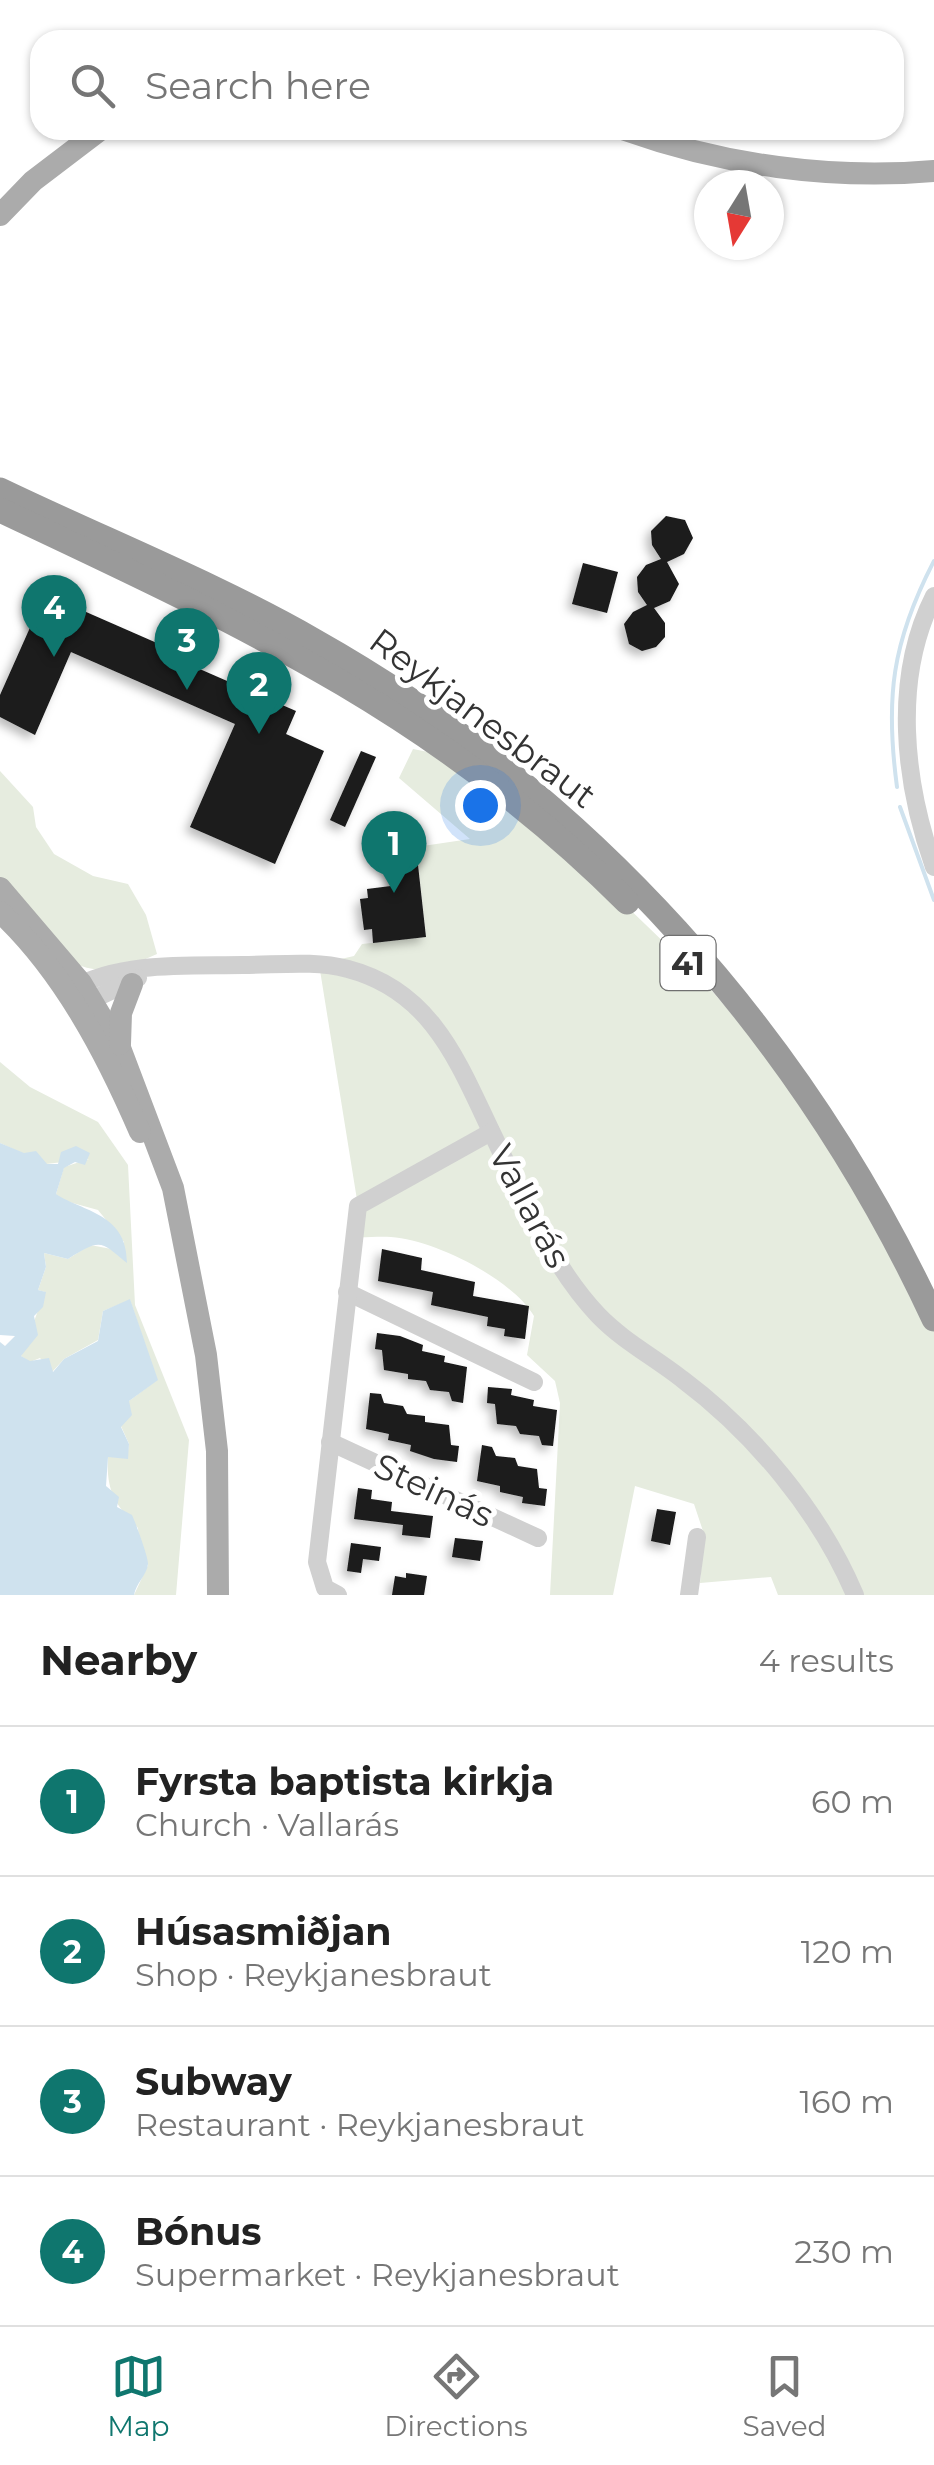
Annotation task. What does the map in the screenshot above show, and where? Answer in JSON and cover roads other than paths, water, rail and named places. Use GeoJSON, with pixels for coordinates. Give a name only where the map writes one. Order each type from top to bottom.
{"type":"FeatureCollection","features":[{"type":"Feature","properties":{"kind":"highway","name":"Reykjanesbraut"},"geometry":{"type":"LineString","coordinates":[[0,490],[312,639],[392,688],[548,802],[712,968],[774,1046],[826,1125],[910,1269],[934,1319]]}},
{"type":"Feature","properties":{"kind":"highway","name":"Reykjanesbraut"},"geometry":{"type":"LineString","coordinates":[[0,510],[303,657],[382,704],[459,758],[534,817],[661,936],[702,978],[826,1125]]}},
{"type":"Feature","properties":{"kind":"main road"},"geometry":{"type":"LineString","coordinates":[[0,215],[32,181],[87,140]]}},
{"type":"Feature","properties":{"kind":"main road"},"geometry":{"type":"LineString","coordinates":[[658,140],[771,166],[864,174],[934,171]]}},
{"type":"Feature","properties":{"kind":"main road"},"geometry":{"type":"LineString","coordinates":[[0,888],[120,1048],[142,1096],[173,1188],[206,1356],[217,1452],[218,1595]]}},
{"type":"Feature","properties":{"kind":"main road"},"geometry":{"type":"LineString","coordinates":[[0,912],[78,995],[140,1132],[188,1272]]}},
{"type":"Feature","properties":{"kind":"main road"},"geometry":{"type":"LineString","coordinates":[[120,1048],[121,1012],[139,978]]}},
{"type":"Feature","properties":{"kind":"street"},"geometry":{"type":"LineString","coordinates":[[934,596],[916,643],[907,709],[915,799],[934,867]]}},
{"type":"Feature","properties":{"kind":"street","name":"Vallarás"},"geometry":{"type":"LineString","coordinates":[[78,995],[172,964],[318,964],[379,981],[416,1005],[443,1034],[551,1252],[573,1286],[626,1340],[680,1377],[748,1438],[840,1560],[855,1595]]}},
{"type":"Feature","properties":{"kind":"street","name":"Steinás"},"geometry":{"type":"LineString","coordinates":[[338,1595],[324,1588],[317,1562],[358,1206],[491,1132]]}},
{"type":"Feature","properties":{"kind":"street"},"geometry":{"type":"LineString","coordinates":[[347,1292],[534,1382]]}},
{"type":"Feature","properties":{"kind":"street","name":"Steinás"},"geometry":{"type":"LineString","coordinates":[[330,1442],[538,1538]]}},
{"type":"Feature","properties":{"kind":"street"},"geometry":{"type":"LineString","coordinates":[[689,1595],[697,1537]]}},
{"type":"Feature","properties":{"kind":"water"},"geometry":{"type":"Polygon","coordinates":[[[0,1143],[24,1153],[36,1151],[47,1164],[58,1164],[61,1152],[76,1146],[90,1153],[85,1165],[75,1162],[64,1168],[56,1194],[102,1216],[120,1234],[125,1246],[127,1263],[100,1245],[68,1259],[44,1253],[46,1267],[38,1290],[46,1292],[43,1307],[34,1316],[38,1335],[21,1356],[30,1361],[49,1358],[53,1372],[64,1359],[98,1341],[103,1311],[130,1299],[158,1380],[129,1401],[132,1415],[121,1427],[129,1444],[128,1459],[108,1457],[106,1486],[119,1497],[117,1507],[132,1515],[148,1561],[134,1595],[0,1595],[0,1342],[5,1346],[15,1336],[0,1335],[0,1143]]]}},
{"type":"Feature","properties":{"kind":"waterway"},"geometry":{"type":"LineString","coordinates":[[897,787],[892,726],[895,671],[909,618],[934,561]]}},
{"type":"Feature","properties":{"kind":"waterway"},"geometry":{"type":"LineString","coordinates":[[900,807],[934,900]]}},
{"type":"Feature","properties":{"kind":"place","name":"Bónus"},"geometry":{"type":"Point","coordinates":[54,657]}},
{"type":"Feature","properties":{"kind":"place","name":"Subway"},"geometry":{"type":"Point","coordinates":[187,690]}},
{"type":"Feature","properties":{"kind":"place","name":"Húsasmiðjan"},"geometry":{"type":"Point","coordinates":[259,734]}},
{"type":"Feature","properties":{"kind":"place","name":"Fyrsta baptista kirkja"},"geometry":{"type":"Point","coordinates":[394,893]}}]}
